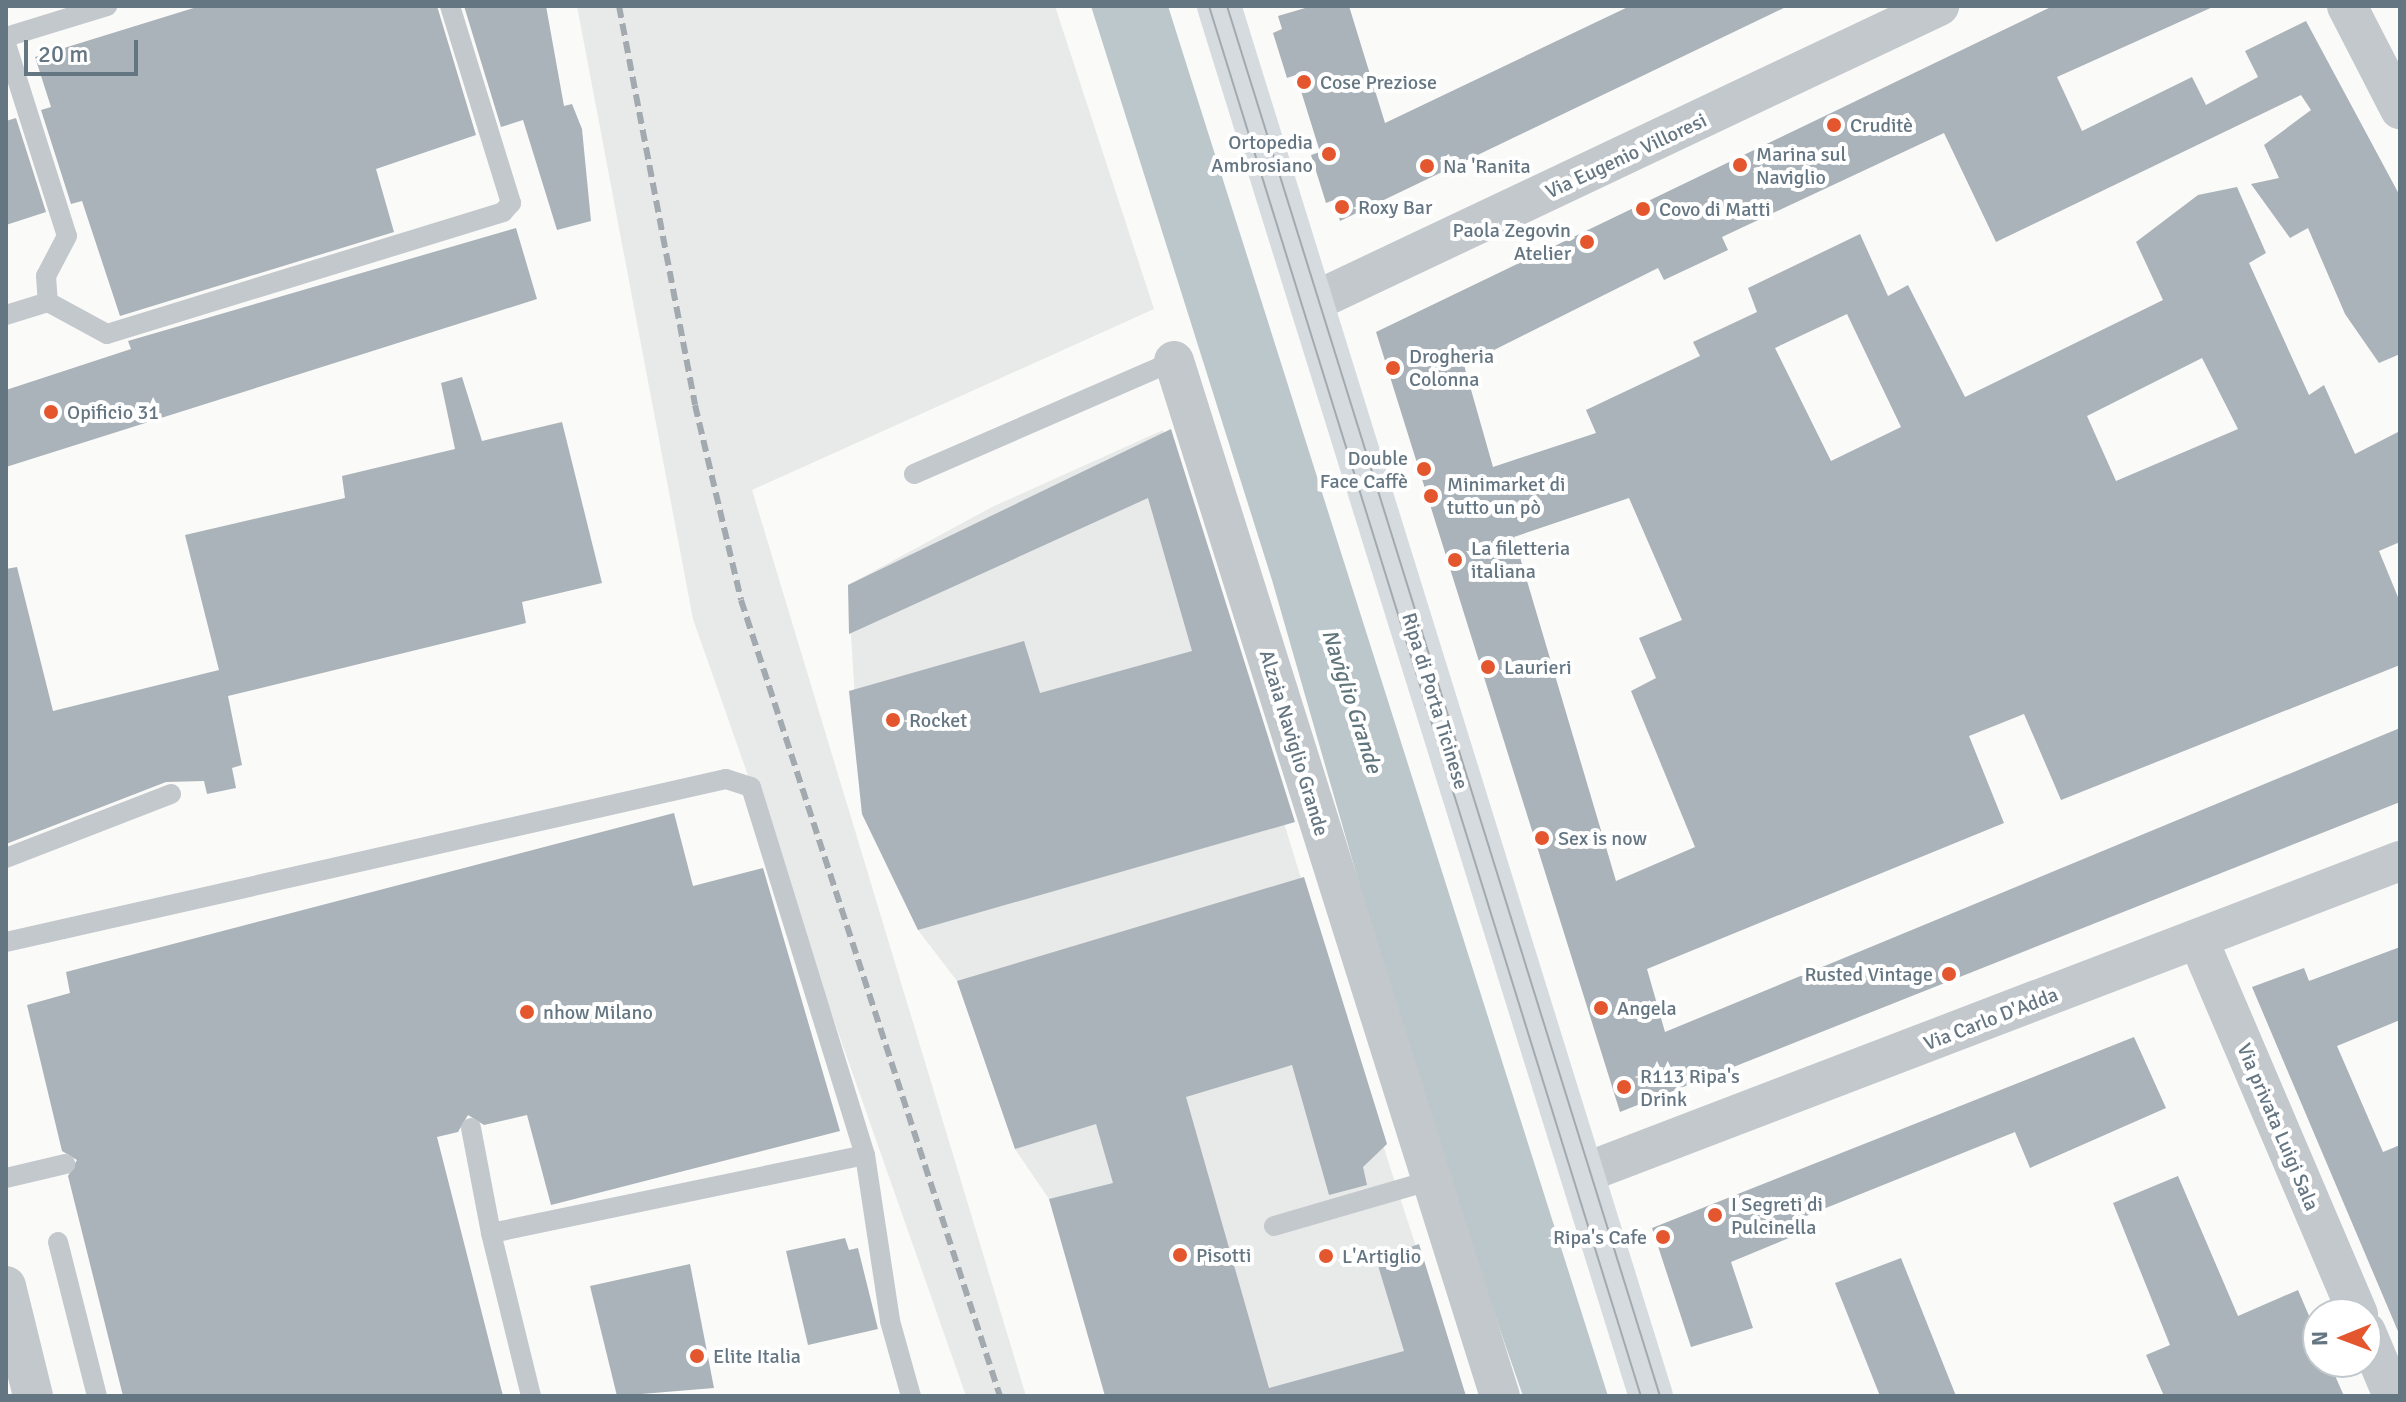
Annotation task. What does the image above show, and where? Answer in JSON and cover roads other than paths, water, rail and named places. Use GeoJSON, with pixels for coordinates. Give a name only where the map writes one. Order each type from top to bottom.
{"type":"FeatureCollection","features":[{"type":"Feature","properties":{"kind":"street","name":"Ripa di Porta Ticinese"},"geometry":{"type":"LineString","coordinates":[[1219,6],[1651,1396]]}},
{"type":"Feature","properties":{"kind":"street","name":"Via Eugenio Villoresi"},"geometry":{"type":"LineString","coordinates":[[1311,303],[1939,6]]}},
{"type":"Feature","properties":{"kind":"street"},"geometry":{"type":"LineString","coordinates":[[2347,6],[2400,109]]}},
{"type":"Feature","properties":{"kind":"street","name":"Alzaia Naviglio Grande"},"geometry":{"type":"LineString","coordinates":[[1174,361],[1500,1396]]}},
{"type":"Feature","properties":{"kind":"street","name":"Via Carlo D'Adda"},"geometry":{"type":"LineString","coordinates":[[1582,1174],[2400,861]]}},
{"type":"Feature","properties":{"kind":"street","name":"Via privata Luigi Sala"},"geometry":{"type":"LineString","coordinates":[[2198,939],[2351,1298]]}},
{"type":"Feature","properties":{"kind":"street"},"geometry":{"type":"LineString","coordinates":[[6,1286],[33,1396]]}},
{"type":"Feature","properties":{"kind":"street"},"geometry":{"type":"LineString","coordinates":[[2382,1370],[2393,1396]]}},
{"type":"Feature","properties":{"kind":"lane"},"geometry":{"type":"LineString","coordinates":[[6,37],[107,6]]}},
{"type":"Feature","properties":{"kind":"lane"},"geometry":{"type":"LineString","coordinates":[[6,315],[48,302],[107,334],[503,212],[511,203],[450,6]]}},
{"type":"Feature","properties":{"kind":"lane"},"geometry":{"type":"LineString","coordinates":[[6,44],[67,236],[46,276],[48,302]]}},
{"type":"Feature","properties":{"kind":"lane","name":"Alzaia Naviglio Grande"},"geometry":{"type":"LineString","coordinates":[[914,474],[1174,361]]}},
{"type":"Feature","properties":{"kind":"lane"},"geometry":{"type":"LineString","coordinates":[[6,942],[726,779],[751,787],[865,1155],[890,1321],[911,1396]]}},
{"type":"Feature","properties":{"kind":"lane"},"geometry":{"type":"LineString","coordinates":[[6,858],[171,794]]}},
{"type":"Feature","properties":{"kind":"lane"},"geometry":{"type":"LineString","coordinates":[[471,1128],[491,1233],[531,1396]]}},
{"type":"Feature","properties":{"kind":"lane"},"geometry":{"type":"LineString","coordinates":[[491,1233],[865,1155]]}},
{"type":"Feature","properties":{"kind":"lane"},"geometry":{"type":"LineString","coordinates":[[6,1178],[65,1164]]}},
{"type":"Feature","properties":{"kind":"lane"},"geometry":{"type":"LineString","coordinates":[[1274,1226],[1432,1180]]}},
{"type":"Feature","properties":{"kind":"lane"},"geometry":{"type":"LineString","coordinates":[[58,1242],[97,1396]]}},
{"type":"Feature","properties":{"kind":"water","name":"Naviglio Grande"},"geometry":{"type":"Polygon","coordinates":[[[1091,6],[1168,6],[1608,1396],[1523,1396],[1424,1110],[1272,580],[1091,6]]]}},
{"type":"Feature","properties":{"kind":"tram line"},"geometry":{"type":"LineString","coordinates":[[1209,6],[1641,1396]]}},
{"type":"Feature","properties":{"kind":"tram line"},"geometry":{"type":"LineString","coordinates":[[1227,6],[1660,1396]]}},
{"type":"Feature","properties":{"kind":"railway"},"geometry":{"type":"LineString","coordinates":[[619,6],[695,405],[741,600],[1000,1396]]}},
{"type":"Feature","properties":{"kind":"place","name":"Cose Preziose"},"geometry":{"type":"Point","coordinates":[1304,82]}},
{"type":"Feature","properties":{"kind":"place","name":"Cruditè"},"geometry":{"type":"Point","coordinates":[1834,125]}},
{"type":"Feature","properties":{"kind":"place","name":"Ortopedia Ambrosiano"},"geometry":{"type":"Point","coordinates":[1329,154]}},
{"type":"Feature","properties":{"kind":"place","name":"Marina sul Naviglio"},"geometry":{"type":"Point","coordinates":[1740,165]}},
{"type":"Feature","properties":{"kind":"place","name":"Na 'Ranita"},"geometry":{"type":"Point","coordinates":[1427,166]}},
{"type":"Feature","properties":{"kind":"place","name":"Roxy Bar"},"geometry":{"type":"Point","coordinates":[1342,207]}},
{"type":"Feature","properties":{"kind":"place","name":"Covo di Matti"},"geometry":{"type":"Point","coordinates":[1643,209]}},
{"type":"Feature","properties":{"kind":"place","name":"Paola Zegovin Atelier"},"geometry":{"type":"Point","coordinates":[1587,242]}},
{"type":"Feature","properties":{"kind":"place","name":"Drogheria Colonna"},"geometry":{"type":"Point","coordinates":[1393,368]}},
{"type":"Feature","properties":{"kind":"place","name":"Opificio 31"},"geometry":{"type":"Point","coordinates":[51,412]}},
{"type":"Feature","properties":{"kind":"place","name":"Double Face Caffè"},"geometry":{"type":"Point","coordinates":[1424,469]}},
{"type":"Feature","properties":{"kind":"place","name":"Minimarket di tutto un pò"},"geometry":{"type":"Point","coordinates":[1431,496]}},
{"type":"Feature","properties":{"kind":"place","name":"La filetteria italiana"},"geometry":{"type":"Point","coordinates":[1455,560]}},
{"type":"Feature","properties":{"kind":"place","name":"Laurieri"},"geometry":{"type":"Point","coordinates":[1488,667]}},
{"type":"Feature","properties":{"kind":"place","name":"Rocket"},"geometry":{"type":"Point","coordinates":[893,720]}},
{"type":"Feature","properties":{"kind":"place","name":"Sex is now"},"geometry":{"type":"Point","coordinates":[1542,838]}},
{"type":"Feature","properties":{"kind":"place","name":"Rusted Vintage"},"geometry":{"type":"Point","coordinates":[1949,974]}},
{"type":"Feature","properties":{"kind":"place","name":"Angela"},"geometry":{"type":"Point","coordinates":[1601,1008]}},
{"type":"Feature","properties":{"kind":"place","name":"nhow Milano"},"geometry":{"type":"Point","coordinates":[527,1012]}},
{"type":"Feature","properties":{"kind":"place","name":"R113 Ripa's Drink"},"geometry":{"type":"Point","coordinates":[1624,1087]}},
{"type":"Feature","properties":{"kind":"place","name":"I Segreti di Pulcinella"},"geometry":{"type":"Point","coordinates":[1715,1215]}},
{"type":"Feature","properties":{"kind":"place","name":"Ripa's Cafe"},"geometry":{"type":"Point","coordinates":[1663,1237]}},
{"type":"Feature","properties":{"kind":"place","name":"Pisotti"},"geometry":{"type":"Point","coordinates":[1180,1255]}},
{"type":"Feature","properties":{"kind":"place","name":"L'Artiglio"},"geometry":{"type":"Point","coordinates":[1326,1256]}},
{"type":"Feature","properties":{"kind":"place","name":"Elite Italia"},"geometry":{"type":"Point","coordinates":[697,1356]}}]}
